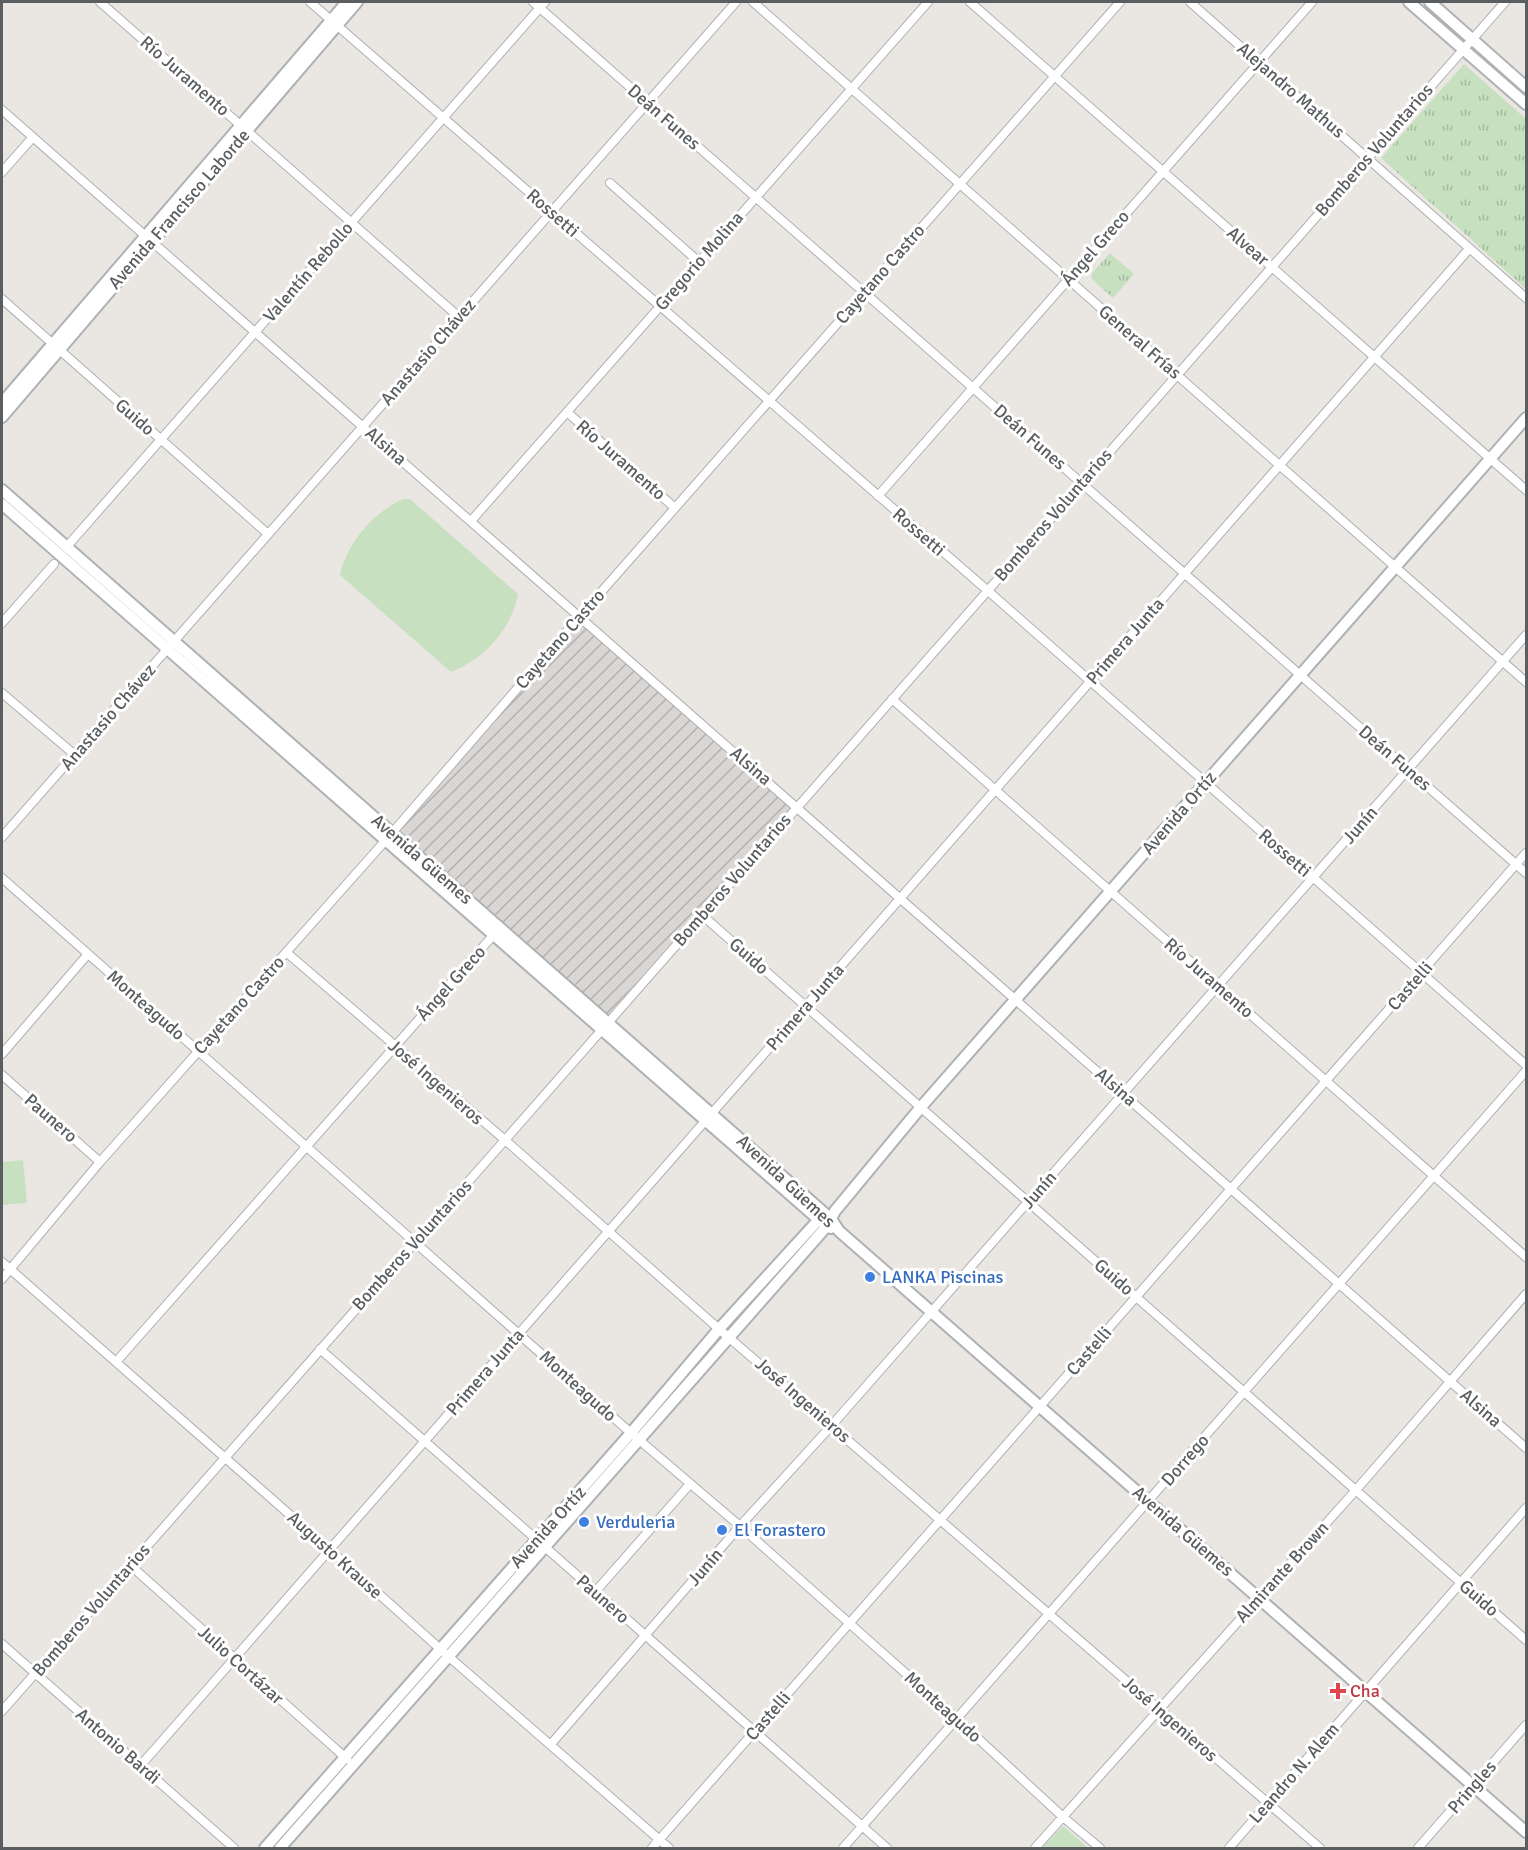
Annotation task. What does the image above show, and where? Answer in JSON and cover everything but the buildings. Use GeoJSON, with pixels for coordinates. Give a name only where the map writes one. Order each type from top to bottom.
{"type":"FeatureCollection","features":[{"type":"Feature","properties":{"kind":"main road","name":"Avenida Francisco Laborde"},"geometry":{"type":"LineString","coordinates":[[334,22],[346,2]]}},
{"type":"Feature","properties":{"kind":"main road","name":"Avenida Francisco Laborde"},"geometry":{"type":"LineString","coordinates":[[2,403],[55,347],[334,22],[357,2]]}},
{"type":"Feature","properties":{"kind":"main road"},"geometry":{"type":"LineString","coordinates":[[1409,2],[1527,104]]}},
{"type":"Feature","properties":{"kind":"main road"},"geometry":{"type":"LineString","coordinates":[[1430,2],[1527,87]]}},
{"type":"Feature","properties":{"kind":"main road","name":"Avenida Francisco Laborde"},"geometry":{"type":"LineString","coordinates":[[2,417],[55,347]]}},
{"type":"Feature","properties":{"kind":"main road","name":"Avenida Ortíz"},"geometry":{"type":"LineString","coordinates":[[280,1848],[349,1761],[444,1652],[635,1437],[729,1336],[921,1107],[1527,418]]}},
{"type":"Feature","properties":{"kind":"main road","name":"Avenida Güemes"},"geometry":{"type":"LineString","coordinates":[[2,490],[170,646]]}},
{"type":"Feature","properties":{"kind":"main road","name":"Avenida Güemes"},"geometry":{"type":"LineString","coordinates":[[2,504],[170,646],[709,1118],[827,1218],[839,1231],[1527,1832]]}},
{"type":"Feature","properties":{"kind":"main road","name":"Avenida Ortíz"},"geometry":{"type":"LineString","coordinates":[[635,1437],[719,1329],[827,1218]]}},
{"type":"Feature","properties":{"kind":"main road","name":"Avenida Ortíz"},"geometry":{"type":"LineString","coordinates":[[265,1848],[349,1761]]}},
{"type":"Feature","properties":{"kind":"street","name":"Río Juramento"},"geometry":{"type":"LineString","coordinates":[[100,2],[459,317]]}},
{"type":"Feature","properties":{"kind":"street","name":"Rossetti"},"geometry":{"type":"LineString","coordinates":[[310,2],[1527,1065]]}},
{"type":"Feature","properties":{"kind":"street","name":"Deán Funes"},"geometry":{"type":"LineString","coordinates":[[533,2],[542,4],[648,102],[1527,873]]}},
{"type":"Feature","properties":{"kind":"street","name":"Anastasio Chávez"},"geometry":{"type":"LineString","coordinates":[[2,837],[736,2]]}},
{"type":"Feature","properties":{"kind":"street","name":"General Frías"},"geometry":{"type":"LineString","coordinates":[[753,2],[1527,682]]}},
{"type":"Feature","properties":{"kind":"street","name":"Gregorio Molina"},"geometry":{"type":"LineString","coordinates":[[471,521],[928,2]]}},
{"type":"Feature","properties":{"kind":"street","name":"Alvear"},"geometry":{"type":"LineString","coordinates":[[970,2],[1527,490]]}},
{"type":"Feature","properties":{"kind":"street","name":"Cayetano Castro"},"geometry":{"type":"LineString","coordinates":[[2,1279],[100,1162],[1120,2]]}},
{"type":"Feature","properties":{"kind":"street","name":"Alejandro Mathus"},"geometry":{"type":"LineString","coordinates":[[1190,2],[1527,298]]}},
{"type":"Feature","properties":{"kind":"street","name":"Ángel Greco"},"geometry":{"type":"LineString","coordinates":[[878,496],[1312,2]]}},
{"type":"Feature","properties":{"kind":"street","name":"Bomberos Voluntarios"},"geometry":{"type":"LineString","coordinates":[[2,1712],[1505,2]]}},
{"type":"Feature","properties":{"kind":"street","name":"Valentín Rebollo"},"geometry":{"type":"LineString","coordinates":[[70,543],[542,4]]}},
{"type":"Feature","properties":{"kind":"street","name":"Alsina"},"geometry":{"type":"LineString","coordinates":[[2,110],[1527,1448]]}},
{"type":"Feature","properties":{"kind":"street"},"geometry":{"type":"LineString","coordinates":[[2,172],[33,137]]}},
{"type":"Feature","properties":{"kind":"street"},"geometry":{"type":"LineString","coordinates":[[610,183],[699,262]]}},
{"type":"Feature","properties":{"kind":"street","name":"Primera Junta"},"geometry":{"type":"LineString","coordinates":[[141,1765],[1470,249]]}},
{"type":"Feature","properties":{"kind":"street","name":"Guido"},"geometry":{"type":"LineString","coordinates":[[2,299],[268,534]]}},
{"type":"Feature","properties":{"kind":"street","name":"Río Juramento"},"geometry":{"type":"LineString","coordinates":[[567,412],[675,508]]}},
{"type":"Feature","properties":{"kind":"street"},"geometry":{"type":"LineString","coordinates":[[2,623],[54,564]]}},
{"type":"Feature","properties":{"kind":"street","name":"Junín"},"geometry":{"type":"LineString","coordinates":[[551,1744],[1527,635]]}},
{"type":"Feature","properties":{"kind":"street"},"geometry":{"type":"LineString","coordinates":[[2,693],[75,755]]}},
{"type":"Feature","properties":{"kind":"street","name":"Río Juramento"},"geometry":{"type":"LineString","coordinates":[[892,699],[1527,1257]]}},
{"type":"Feature","properties":{"kind":"street","name":"Castelli"},"geometry":{"type":"LineString","coordinates":[[652,1848],[1527,853]]}},
{"type":"Feature","properties":{"kind":"street","name":"Monteagudo"},"geometry":{"type":"LineString","coordinates":[[2,878],[740,1527],[1100,1848]]}},
{"type":"Feature","properties":{"kind":"street","name":"Guido"},"geometry":{"type":"LineString","coordinates":[[702,915],[1527,1640]]}},
{"type":"Feature","properties":{"kind":"street","name":"Ángel Greco"},"geometry":{"type":"LineString","coordinates":[[116,1362],[496,931]]}},
{"type":"Feature","properties":{"kind":"street","name":"José Ingenieros"},"geometry":{"type":"LineString","coordinates":[[286,952],[1320,1848]]}},
{"type":"Feature","properties":{"kind":"street"},"geometry":{"type":"LineString","coordinates":[[2,1054],[88,954]]}},
{"type":"Feature","properties":{"kind":"street","name":"Dorrego"},"geometry":{"type":"LineString","coordinates":[[843,1848],[1527,1071]]}},
{"type":"Feature","properties":{"kind":"street","name":"Paunero"},"geometry":{"type":"LineString","coordinates":[[2,1075],[100,1162]]}},
{"type":"Feature","properties":{"kind":"street","name":"Augusto Krause"},"geometry":{"type":"LineString","coordinates":[[2,1262],[669,1848]]}},
{"type":"Feature","properties":{"kind":"street","name":"Almirante Brown"},"geometry":{"type":"LineString","coordinates":[[1035,1848],[1356,1490],[1527,1293]]}},
{"type":"Feature","properties":{"kind":"street","name":"Paunero"},"geometry":{"type":"LineString","coordinates":[[320,1349],[887,1848]]}},
{"type":"Feature","properties":{"kind":"street"},"geometry":{"type":"LineString","coordinates":[[595,1592],[690,1484]]}},
{"type":"Feature","properties":{"kind":"street","name":"Leandro N. Alem"},"geometry":{"type":"LineString","coordinates":[[1229,1848],[1527,1508]]}},
{"type":"Feature","properties":{"kind":"street","name":"Julio Cortázar"},"geometry":{"type":"LineString","coordinates":[[130,1565],[349,1761]]}},
{"type":"Feature","properties":{"kind":"street","name":"Antonio Bardi"},"geometry":{"type":"LineString","coordinates":[[2,1644],[234,1848]]}},
{"type":"Feature","properties":{"kind":"street","name":"Pringles"},"geometry":{"type":"LineString","coordinates":[[1418,1848],[1527,1725]]}},
{"type":"Feature","properties":{"kind":"shaded area"},"geometry":{"type":"Polygon","coordinates":[[[580,621],[791,807],[608,1015],[397,832],[580,621]]]}},
{"type":"Feature","properties":{"kind":"green space"},"geometry":{"type":"Polygon","coordinates":[[[1464,64],[1526,119],[1526,289],[1381,158],[1464,64]]]}},
{"type":"Feature","properties":{"kind":"green space"},"geometry":{"type":"Polygon","coordinates":[[[1110,253],[1134,274],[1113,298],[1092,279],[1092,273],[1110,253]]]}},
{"type":"Feature","properties":{"kind":"green space"},"geometry":{"type":"Polygon","coordinates":[[[403,499],[410,499],[518,594],[509,620],[494,642],[474,659],[451,672],[340,575],[343,563],[363,530],[381,512],[403,499]]]}},
{"type":"Feature","properties":{"kind":"green space"},"geometry":{"type":"Polygon","coordinates":[[[23,1160],[27,1203],[2,1205],[2,1162],[23,1160]]]}},
{"type":"Feature","properties":{"kind":"green space"},"geometry":{"type":"Polygon","coordinates":[[[1063,1826],[1088,1848],[1042,1848],[1063,1826]]]}},
{"type":"Feature","properties":{"kind":"place","name":"LANKA Piscinas"},"geometry":{"type":"Point","coordinates":[870,1277]}},
{"type":"Feature","properties":{"kind":"place","name":"Verduleria"},"geometry":{"type":"Point","coordinates":[584,1522]}},
{"type":"Feature","properties":{"kind":"place","name":"El Forastero"},"geometry":{"type":"Point","coordinates":[722,1530]}},
{"type":"Feature","properties":{"kind":"place","name":"Cha"},"geometry":{"type":"Point","coordinates":[1338,1691]}}]}
